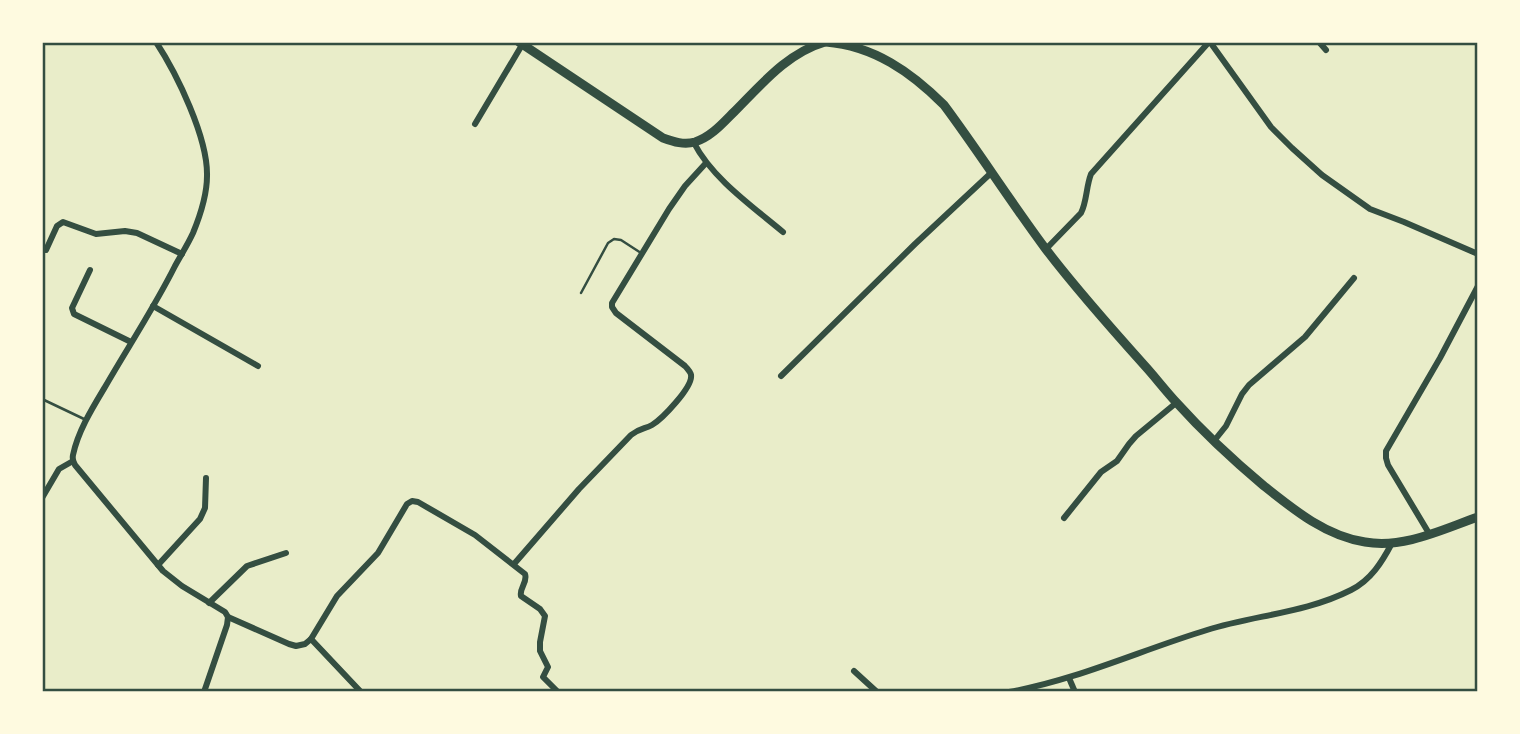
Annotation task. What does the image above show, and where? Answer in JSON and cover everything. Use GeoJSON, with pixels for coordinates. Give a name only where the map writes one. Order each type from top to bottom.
{"type":"FeatureCollection","features":[{"type":"Feature","properties":{"kind":"main road"},"geometry":{"type":"LineString","coordinates":[[521,43],[663,138],[678,143],[694,143],[706,137],[771,75],[809,46],[825,42],[871,52],[920,82],[944,105],[1082,295],[1176,403],[1238,464],[1278,497],[1317,524],[1340,536],[1366,543],[1392,542],[1430,535],[1478,517]]}},
{"type":"Feature","properties":{"kind":"street"},"geometry":{"type":"LineString","coordinates":[[156,42],[180,85],[198,130],[205,153],[207,176],[204,199],[193,233],[87,420],[72,456],[73,461],[158,565],[182,586],[225,612],[228,617],[228,625],[204,692]]}},
{"type":"Feature","properties":{"kind":"street"},"geometry":{"type":"LineString","coordinates":[[1046,249],[1082,213],[1091,174],[1209,42],[1271,127],[1322,175],[1370,209],[1478,254]]}},
{"type":"Feature","properties":{"kind":"street"},"geometry":{"type":"LineString","coordinates":[[1319,42],[1326,50]]}},
{"type":"Feature","properties":{"kind":"street"},"geometry":{"type":"LineString","coordinates":[[475,124],[521,43]]}},
{"type":"Feature","properties":{"kind":"street"},"geometry":{"type":"LineString","coordinates":[[694,143],[706,163],[719,177],[782,232]]}},
{"type":"Feature","properties":{"kind":"street"},"geometry":{"type":"LineString","coordinates":[[514,564],[579,489],[631,435],[652,425],[685,391],[690,382],[691,373],[685,366],[616,313],[612,303],[685,186],[706,163]]}},
{"type":"Feature","properties":{"kind":"street"},"geometry":{"type":"LineString","coordinates":[[781,376],[991,173]]}},
{"type":"Feature","properties":{"kind":"street"},"geometry":{"type":"LineString","coordinates":[[46,250],[57,226],[63,222],[96,234],[125,231],[137,233],[182,254]]}},
{"type":"Feature","properties":{"kind":"street"},"geometry":{"type":"LineString","coordinates":[[90,270],[72,308],[74,314],[131,342]]}},
{"type":"Feature","properties":{"kind":"street"},"geometry":{"type":"LineString","coordinates":[[1214,441],[1226,426],[1248,384],[1305,337],[1354,278]]}},
{"type":"Feature","properties":{"kind":"street"},"geometry":{"type":"LineString","coordinates":[[1430,535],[1388,464],[1386,451],[1478,286]]}},
{"type":"Feature","properties":{"kind":"street"},"geometry":{"type":"LineString","coordinates":[[153,306],[258,366]]}},
{"type":"Feature","properties":{"kind":"street"},"geometry":{"type":"LineString","coordinates":[[1064,518],[1101,471],[1117,461],[1136,436],[1176,403]]}},
{"type":"Feature","properties":{"kind":"street"},"geometry":{"type":"LineString","coordinates":[[42,498],[59,469],[73,461]]}},
{"type":"Feature","properties":{"kind":"street"},"geometry":{"type":"LineString","coordinates":[[158,565],[200,519],[205,508],[206,478]]}},
{"type":"Feature","properties":{"kind":"street"},"geometry":{"type":"LineString","coordinates":[[228,617],[289,645],[305,644],[311,639],[337,596],[378,553],[407,504],[418,502],[475,535],[514,564],[526,577],[521,596],[540,609],[545,616],[540,652],[548,667],[543,677],[558,692]]}},
{"type":"Feature","properties":{"kind":"street"},"geometry":{"type":"LineString","coordinates":[[1009,692],[1069,678],[1208,629],[1327,601],[1366,580],[1382,561],[1392,542]]}},
{"type":"Feature","properties":{"kind":"street"},"geometry":{"type":"LineString","coordinates":[[209,603],[247,566],[286,552]]}},
{"type":"Feature","properties":{"kind":"street"},"geometry":{"type":"LineString","coordinates":[[311,639],[361,692]]}},
{"type":"Feature","properties":{"kind":"street"},"geometry":{"type":"LineString","coordinates":[[854,671],[877,692]]}},
{"type":"Feature","properties":{"kind":"street"},"geometry":{"type":"LineString","coordinates":[[1069,678],[1076,692]]}},
{"type":"Feature","properties":{"kind":"lane"},"geometry":{"type":"LineString","coordinates":[[580,293],[608,243],[614,239],[621,240],[641,253]]}},
{"type":"Feature","properties":{"kind":"lane"},"geometry":{"type":"LineString","coordinates":[[42,399],[87,420]]}}]}
